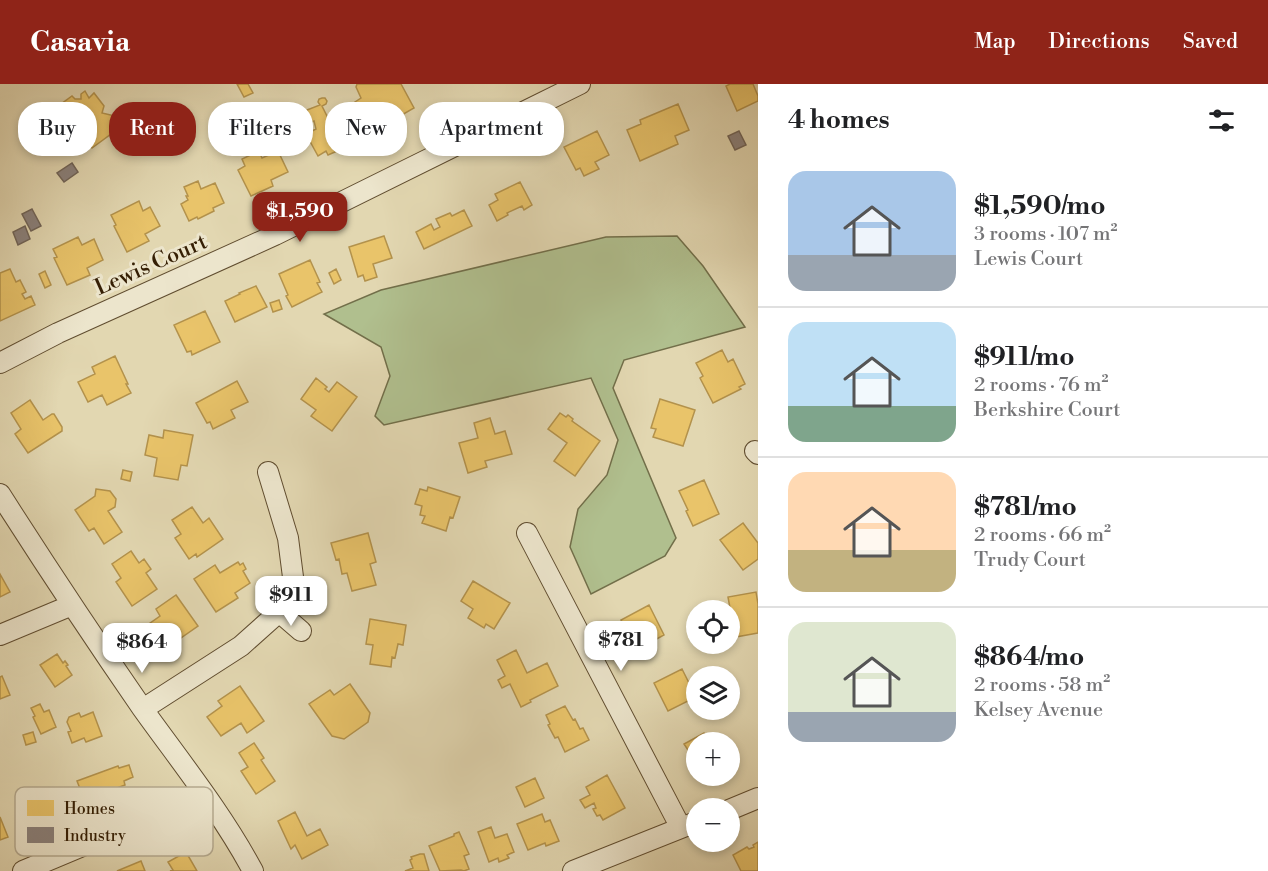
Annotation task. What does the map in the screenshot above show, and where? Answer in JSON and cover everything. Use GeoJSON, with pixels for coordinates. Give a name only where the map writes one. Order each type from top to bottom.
{"type":"FeatureCollection","features":[{"type":"Feature","properties":{"kind":"street","name":"Lewis Court"},"geometry":{"type":"LineString","coordinates":[[0,363],[58,333],[275,235],[580,84]]}},
{"type":"Feature","properties":{"kind":"street"},"geometry":{"type":"LineString","coordinates":[[143,709],[241,646],[279,612],[293,578],[288,538],[268,472]]}},
{"type":"Feature","properties":{"kind":"street"},"geometry":{"type":"LineString","coordinates":[[0,494],[72,605],[198,787]]}},
{"type":"Feature","properties":{"kind":"street"},"geometry":{"type":"LineString","coordinates":[[527,533],[686,820]]}},
{"type":"Feature","properties":{"kind":"street"},"geometry":{"type":"LineString","coordinates":[[0,635],[72,605]]}},
{"type":"Feature","properties":{"kind":"street"},"geometry":{"type":"LineString","coordinates":[[279,612],[301,631]]}},
{"type":"Feature","properties":{"kind":"street"},"geometry":{"type":"LineString","coordinates":[[740,805],[758,798]]}},
{"type":"Feature","properties":{"kind":"street"},"geometry":{"type":"LineString","coordinates":[[213,808],[253,871]]}},
{"type":"Feature","properties":{"kind":"street"},"geometry":{"type":"LineString","coordinates":[[573,871],[686,826]]}},
{"type":"Feature","properties":{"kind":"street"},"geometry":{"type":"LineString","coordinates":[[23,871],[59,856]]}},
{"type":"Feature","properties":{"kind":"green space"},"geometry":{"type":"Polygon","coordinates":[[[677,236],[703,266],[745,327],[624,360],[613,388],[676,538],[665,556],[591,594],[570,547],[578,509],[607,475],[618,440],[591,378],[384,425],[375,416],[390,376],[381,347],[324,314],[381,290],[606,237],[677,236]]]}},
{"type":"Feature","properties":{"kind":"building: Homes"},"geometry":{"type":"Polygon","coordinates":[[[237,84],[248,84],[253,93],[244,97],[237,84]]]}},
{"type":"Feature","properties":{"kind":"building: Homes"},"geometry":{"type":"Polygon","coordinates":[[[357,84],[401,84],[414,108],[407,112],[407,102],[355,102],[361,98],[357,84]]]}},
{"type":"Feature","properties":{"kind":"building: Homes"},"geometry":{"type":"Polygon","coordinates":[[[753,84],[758,101],[737,111],[726,86],[753,84]]]}},
{"type":"Feature","properties":{"kind":"building: Homes"},"geometry":{"type":"Polygon","coordinates":[[[85,91],[89,98],[94,93],[104,106],[102,113],[109,115],[109,135],[97,144],[97,102],[64,102],[72,96],[75,99],[81,99],[81,94],[85,91]]]}},
{"type":"Feature","properties":{"kind":"building: Homes"},"geometry":{"type":"Polygon","coordinates":[[[325,98],[327,101],[322,106],[325,112],[325,152],[318,156],[313,147],[313,130],[316,129],[313,121],[313,108],[320,105],[319,99],[325,98]]]}},
{"type":"Feature","properties":{"kind":"building: Homes"},"geometry":{"type":"Polygon","coordinates":[[[678,104],[689,130],[675,136],[678,144],[640,161],[627,130],[641,124],[640,120],[678,104]]]}},
{"type":"Feature","properties":{"kind":"building: Homes"},"geometry":{"type":"Polygon","coordinates":[[[597,131],[609,155],[595,162],[599,169],[584,176],[580,168],[576,170],[564,147],[597,131]]]}},
{"type":"Feature","properties":{"kind":"building: Homes"},"geometry":{"type":"Polygon","coordinates":[[[248,156],[261,156],[262,158],[280,156],[288,172],[271,180],[273,186],[251,196],[238,170],[245,166],[242,159],[248,156]]]}},
{"type":"Feature","properties":{"kind":"building: Homes"},"geometry":{"type":"Polygon","coordinates":[[[198,181],[201,189],[215,183],[224,203],[213,208],[214,211],[189,221],[181,204],[188,200],[184,187],[198,181]]]}},
{"type":"Feature","properties":{"kind":"building: Homes"},"geometry":{"type":"Polygon","coordinates":[[[520,182],[532,205],[524,210],[522,206],[497,221],[489,205],[498,200],[495,194],[520,182]]]}},
{"type":"Feature","properties":{"kind":"building: Homes"},"geometry":{"type":"Polygon","coordinates":[[[139,201],[143,211],[150,207],[160,226],[145,234],[149,241],[127,252],[111,215],[139,201]]]}},
{"type":"Feature","properties":{"kind":"building: Homes"},"geometry":{"type":"Polygon","coordinates":[[[464,210],[472,226],[424,249],[416,232],[431,224],[434,230],[440,227],[436,219],[450,213],[452,216],[464,210]]]}},
{"type":"Feature","properties":{"kind":"building: Homes"},"geometry":{"type":"Polygon","coordinates":[[[384,236],[392,258],[373,264],[377,277],[365,281],[363,275],[358,277],[349,247],[384,236]]]}},
{"type":"Feature","properties":{"kind":"building: Homes"},"geometry":{"type":"Polygon","coordinates":[[[78,237],[82,245],[94,239],[103,260],[87,268],[90,275],[67,285],[54,258],[57,257],[53,249],[78,237]]]}},
{"type":"Feature","properties":{"kind":"building: Homes"},"geometry":{"type":"Polygon","coordinates":[[[310,260],[322,292],[292,307],[279,274],[310,260]]]}},
{"type":"Feature","properties":{"kind":"building: Homes"},"geometry":{"type":"Polygon","coordinates":[[[10,269],[16,282],[20,280],[26,292],[22,294],[25,299],[31,296],[35,305],[0,321],[0,273],[10,269]]]}},
{"type":"Feature","properties":{"kind":"building: Homes"},"geometry":{"type":"Polygon","coordinates":[[[336,269],[341,280],[334,284],[329,273],[336,269]]]}},
{"type":"Feature","properties":{"kind":"building: Homes"},"geometry":{"type":"Polygon","coordinates":[[[45,271],[51,285],[45,288],[39,274],[45,271]]]}},
{"type":"Feature","properties":{"kind":"building: Homes"},"geometry":{"type":"Polygon","coordinates":[[[256,286],[267,307],[235,322],[225,301],[256,286]]]}},
{"type":"Feature","properties":{"kind":"building: Homes"},"geometry":{"type":"Polygon","coordinates":[[[279,300],[282,309],[273,312],[270,303],[279,300]]]}},
{"type":"Feature","properties":{"kind":"building: Homes"},"geometry":{"type":"Polygon","coordinates":[[[205,311],[220,342],[192,355],[191,351],[187,352],[174,325],[205,311]]]}},
{"type":"Feature","properties":{"kind":"building: Homes"},"geometry":{"type":"Polygon","coordinates":[[[722,350],[728,362],[733,359],[745,384],[739,387],[741,389],[713,403],[700,378],[703,376],[696,363],[722,350]]]}},
{"type":"Feature","properties":{"kind":"building: Homes"},"geometry":{"type":"Polygon","coordinates":[[[115,356],[131,393],[107,405],[102,395],[88,402],[78,382],[95,374],[92,367],[115,356]]]}},
{"type":"Feature","properties":{"kind":"building: Homes"},"geometry":{"type":"Polygon","coordinates":[[[316,378],[327,387],[325,389],[329,392],[337,382],[357,397],[332,431],[311,416],[316,410],[301,399],[316,378]]]}},
{"type":"Feature","properties":{"kind":"building: Homes"},"geometry":{"type":"Polygon","coordinates":[[[237,381],[248,402],[231,410],[235,418],[213,429],[196,403],[237,381]]]}},
{"type":"Feature","properties":{"kind":"building: Homes"},"geometry":{"type":"Polygon","coordinates":[[[660,399],[695,410],[683,446],[653,437],[656,429],[651,428],[660,399]]]}},
{"type":"Feature","properties":{"kind":"building: Homes"},"geometry":{"type":"Polygon","coordinates":[[[30,400],[43,420],[54,414],[62,431],[28,453],[15,434],[21,429],[11,413],[30,400]]]}},
{"type":"Feature","properties":{"kind":"building: Homes"},"geometry":{"type":"Polygon","coordinates":[[[560,413],[566,417],[568,415],[573,419],[572,421],[600,441],[575,476],[554,461],[567,443],[548,429],[560,413]]]}},
{"type":"Feature","properties":{"kind":"building: Homes"},"geometry":{"type":"Polygon","coordinates":[[[490,418],[495,434],[505,431],[512,454],[485,461],[487,467],[468,473],[459,443],[478,438],[474,423],[490,418]]]}},
{"type":"Feature","properties":{"kind":"building: Homes"},"geometry":{"type":"Polygon","coordinates":[[[164,430],[193,435],[187,466],[181,465],[178,480],[154,476],[157,458],[145,455],[149,435],[163,438],[164,430]]]}},
{"type":"Feature","properties":{"kind":"building: Homes"},"geometry":{"type":"Polygon","coordinates":[[[123,470],[132,472],[130,481],[121,479],[123,470]]]}},
{"type":"Feature","properties":{"kind":"building: Homes"},"geometry":{"type":"Polygon","coordinates":[[[704,480],[719,514],[693,526],[679,491],[704,480]]]}},
{"type":"Feature","properties":{"kind":"building: Homes"},"geometry":{"type":"Polygon","coordinates":[[[428,487],[460,497],[446,531],[422,523],[425,516],[420,515],[422,506],[415,504],[420,489],[427,491],[428,487]]]}},
{"type":"Feature","properties":{"kind":"building: Homes"},"geometry":{"type":"Polygon","coordinates":[[[96,489],[110,491],[116,499],[115,507],[108,511],[122,532],[104,544],[94,528],[89,531],[75,510],[95,496],[96,489]]]}},
{"type":"Feature","properties":{"kind":"building: Homes"},"geometry":{"type":"Polygon","coordinates":[[[192,507],[203,523],[209,518],[223,539],[197,557],[196,554],[189,559],[175,538],[181,534],[172,520],[192,507]]]}},
{"type":"Feature","properties":{"kind":"building: Homes"},"geometry":{"type":"Polygon","coordinates":[[[743,523],[758,543],[758,559],[743,570],[720,540],[743,523]]]}},
{"type":"Feature","properties":{"kind":"building: Homes"},"geometry":{"type":"Polygon","coordinates":[[[368,533],[376,562],[370,564],[376,585],[352,591],[347,573],[342,574],[339,559],[336,560],[331,543],[368,533]]]}},
{"type":"Feature","properties":{"kind":"building: Homes"},"geometry":{"type":"Polygon","coordinates":[[[131,551],[139,563],[144,559],[151,569],[146,573],[157,589],[132,606],[116,582],[121,578],[112,564],[131,551]]]}},
{"type":"Feature","properties":{"kind":"building: Homes"},"geometry":{"type":"Polygon","coordinates":[[[238,562],[240,565],[243,563],[246,569],[243,571],[250,583],[235,593],[238,598],[216,612],[194,579],[215,565],[220,573],[238,562]]]}},
{"type":"Feature","properties":{"kind":"building: Homes"},"geometry":{"type":"Polygon","coordinates":[[[0,574],[10,592],[0,597],[0,574]]]}},
{"type":"Feature","properties":{"kind":"building: Homes"},"geometry":{"type":"Polygon","coordinates":[[[473,581],[510,603],[494,629],[486,624],[484,628],[468,618],[473,609],[461,601],[473,581]]]}},
{"type":"Feature","properties":{"kind":"building: Homes"},"geometry":{"type":"Polygon","coordinates":[[[756,592],[758,633],[740,636],[740,600],[729,600],[728,597],[756,592]]]}},
{"type":"Feature","properties":{"kind":"building: Homes"},"geometry":{"type":"Polygon","coordinates":[[[176,595],[198,626],[178,640],[174,635],[159,645],[146,626],[160,616],[156,609],[176,595]]]}},
{"type":"Feature","properties":{"kind":"building: Homes"},"geometry":{"type":"Polygon","coordinates":[[[649,605],[664,635],[637,650],[624,630],[626,628],[621,620],[649,605]]]}},
{"type":"Feature","properties":{"kind":"building: Homes"},"geometry":{"type":"Polygon","coordinates":[[[370,619],[406,625],[403,645],[398,644],[395,658],[392,657],[391,667],[370,664],[373,645],[366,644],[370,619]]]}},
{"type":"Feature","properties":{"kind":"building: Homes"},"geometry":{"type":"Polygon","coordinates":[[[516,650],[527,673],[547,663],[558,686],[521,707],[510,684],[502,688],[498,680],[505,676],[497,660],[516,650]]]}},
{"type":"Feature","properties":{"kind":"building: Homes"},"geometry":{"type":"Polygon","coordinates":[[[57,654],[63,663],[65,661],[68,665],[66,666],[72,675],[55,687],[40,665],[57,654]]]}},
{"type":"Feature","properties":{"kind":"building: Homes"},"geometry":{"type":"Polygon","coordinates":[[[682,669],[686,677],[686,702],[668,711],[654,683],[682,669]]]}},
{"type":"Feature","properties":{"kind":"building: Homes"},"geometry":{"type":"Polygon","coordinates":[[[2,676],[10,695],[0,699],[0,677],[2,676]]]}},
{"type":"Feature","properties":{"kind":"building: Homes"},"geometry":{"type":"Polygon","coordinates":[[[350,684],[370,713],[368,722],[344,739],[332,736],[309,704],[330,690],[334,695],[350,684]]]}},
{"type":"Feature","properties":{"kind":"building: Homes"},"geometry":{"type":"Polygon","coordinates":[[[240,686],[264,721],[247,733],[241,723],[221,736],[207,717],[222,706],[218,701],[240,686]]]}},
{"type":"Feature","properties":{"kind":"building: Homes"},"geometry":{"type":"Polygon","coordinates":[[[40,704],[44,712],[49,710],[56,727],[41,734],[31,708],[40,704]]]}},
{"type":"Feature","properties":{"kind":"building: Homes"},"geometry":{"type":"Polygon","coordinates":[[[565,706],[580,729],[583,728],[589,740],[565,752],[558,737],[555,738],[548,725],[550,724],[546,715],[565,706]]]}},
{"type":"Feature","properties":{"kind":"building: Homes"},"geometry":{"type":"Polygon","coordinates":[[[93,712],[102,736],[86,742],[84,738],[72,743],[68,732],[71,731],[67,722],[69,717],[79,713],[81,717],[93,712]]]}},
{"type":"Feature","properties":{"kind":"building: Homes"},"geometry":{"type":"Polygon","coordinates":[[[33,732],[36,742],[26,745],[23,735],[33,732]]]}},
{"type":"Feature","properties":{"kind":"building: Homes"},"geometry":{"type":"Polygon","coordinates":[[[254,743],[264,758],[261,760],[275,781],[256,794],[241,771],[248,767],[239,753],[254,743]]]}},
{"type":"Feature","properties":{"kind":"building: Homes"},"geometry":{"type":"Polygon","coordinates":[[[129,765],[133,777],[124,781],[125,785],[79,787],[77,781],[118,766],[119,768],[129,765]]]}},
{"type":"Feature","properties":{"kind":"building: Homes"},"geometry":{"type":"Polygon","coordinates":[[[607,775],[625,808],[603,820],[593,809],[596,808],[594,803],[585,808],[580,800],[590,795],[586,787],[607,775]]]}},
{"type":"Feature","properties":{"kind":"building: Homes"},"geometry":{"type":"Polygon","coordinates":[[[535,778],[544,798],[525,807],[516,787],[535,778]]]}},
{"type":"Feature","properties":{"kind":"building: Homes"},"geometry":{"type":"Polygon","coordinates":[[[295,812],[307,836],[320,829],[328,845],[302,859],[295,845],[291,849],[278,821],[295,812]]]}},
{"type":"Feature","properties":{"kind":"building: Homes"},"geometry":{"type":"Polygon","coordinates":[[[542,814],[545,822],[550,820],[559,841],[546,846],[545,843],[528,850],[517,824],[542,814]]]}},
{"type":"Feature","properties":{"kind":"building: Homes"},"geometry":{"type":"Polygon","coordinates":[[[0,817],[8,837],[0,840],[0,817]]]}},
{"type":"Feature","properties":{"kind":"building: Homes"},"geometry":{"type":"Polygon","coordinates":[[[491,827],[495,838],[507,834],[514,852],[507,855],[509,858],[499,862],[498,858],[489,862],[478,832],[491,827]]]}},
{"type":"Feature","properties":{"kind":"building: Homes"},"geometry":{"type":"Polygon","coordinates":[[[459,832],[469,854],[464,856],[469,869],[440,871],[429,846],[459,832]]]}},
{"type":"Feature","properties":{"kind":"building: Homes"},"geometry":{"type":"Polygon","coordinates":[[[758,842],[758,871],[741,871],[733,855],[747,847],[749,849],[754,847],[753,845],[758,842]]]}},
{"type":"Feature","properties":{"kind":"building: Homes"},"geometry":{"type":"Polygon","coordinates":[[[424,854],[429,871],[405,871],[413,868],[411,857],[424,854]]]}},
{"type":"Feature","properties":{"kind":"building: Homes"},"geometry":{"type":"Polygon","coordinates":[[[179,856],[188,856],[197,871],[170,871],[173,870],[168,862],[179,856]]]}},
{"type":"Feature","properties":{"kind":"building: Homes"},"geometry":{"type":"Polygon","coordinates":[[[141,861],[145,871],[117,871],[141,861]]]}},
{"type":"Feature","properties":{"kind":"building: Industry"},"geometry":{"type":"Polygon","coordinates":[[[739,131],[746,145],[735,150],[728,136],[739,131]]]}},
{"type":"Feature","properties":{"kind":"building: Industry"},"geometry":{"type":"Polygon","coordinates":[[[72,163],[78,172],[64,182],[57,173],[72,163]]]}},
{"type":"Feature","properties":{"kind":"building: Industry"},"geometry":{"type":"Polygon","coordinates":[[[32,209],[41,226],[31,231],[22,214],[32,209]]]}},
{"type":"Feature","properties":{"kind":"building: Industry"},"geometry":{"type":"Polygon","coordinates":[[[25,226],[30,239],[18,245],[13,232],[25,226]]]}}]}
